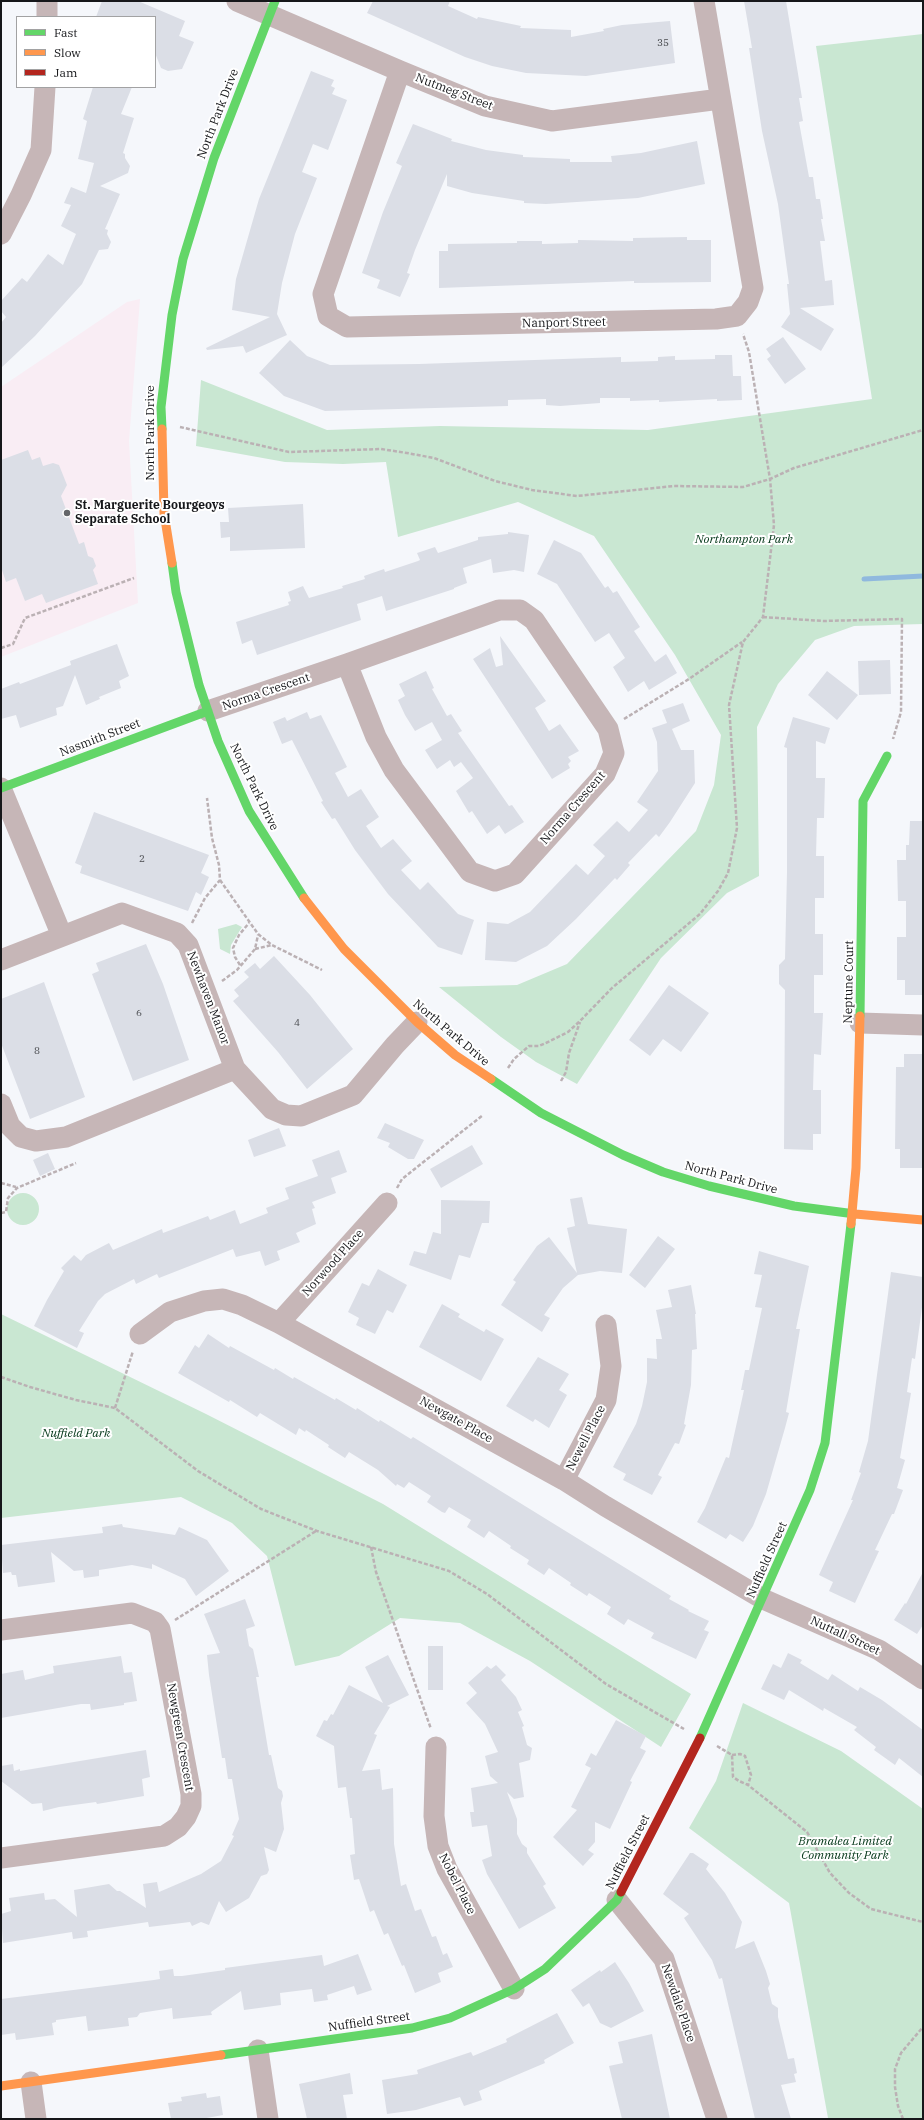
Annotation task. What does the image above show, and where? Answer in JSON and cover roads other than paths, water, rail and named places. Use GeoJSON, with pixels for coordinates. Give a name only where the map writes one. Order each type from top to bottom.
{"type":"FeatureCollection","features":[{"type":"Feature","properties":{"kind":"street"},"geometry":{"type":"LineString","coordinates":[[47,16],[48,1]]}},
{"type":"Feature","properties":{"kind":"street","name":"Nutmeg Street"},"geometry":{"type":"LineString","coordinates":[[237,1],[272,8],[400,71],[485,106],[552,121],[720,99]]}},
{"type":"Feature","properties":{"kind":"street"},"geometry":{"type":"LineString","coordinates":[[704,1],[720,99]]}},
{"type":"Feature","properties":{"kind":"street","name":"North Park Drive"},"geometry":{"type":"LineString","coordinates":[[272,8],[214,158],[183,259],[172,315],[165,368],[161,424],[164,513],[171,568],[185,632],[218,741],[249,811],[311,909],[344,949],[417,1022],[455,1055],[497,1085],[575,1132],[623,1156],[663,1172],[754,1198],[794,1206],[852,1214],[923,1220]]}},
{"type":"Feature","properties":{"kind":"street","name":"Nanport Street"},"geometry":{"type":"LineString","coordinates":[[400,71],[323,294],[328,316],[347,327],[716,319],[737,316],[748,302],[753,288],[720,99]]}},
{"type":"Feature","properties":{"kind":"street"},"geometry":{"type":"LineString","coordinates":[[1,234],[21,195],[40,150],[45,88]]}},
{"type":"Feature","properties":{"kind":"street","name":"Norma Crescent"},"geometry":{"type":"LineString","coordinates":[[208,712],[499,610],[520,610],[534,620],[608,729],[614,753],[605,774],[515,874],[496,881],[470,872],[394,770],[376,737],[348,664]]}},
{"type":"Feature","properties":{"kind":"street","name":"Nasmith Street"},"geometry":{"type":"LineString","coordinates":[[1,788],[208,712]]}},
{"type":"Feature","properties":{"kind":"street","name":"Neptune Court"},"geometry":{"type":"LineString","coordinates":[[852,1214],[856,1168],[860,1023],[863,801],[887,756]]}},
{"type":"Feature","properties":{"kind":"street"},"geometry":{"type":"LineString","coordinates":[[1,788],[62,936]]}},
{"type":"Feature","properties":{"kind":"street","name":"Newhaven Manor"},"geometry":{"type":"LineString","coordinates":[[1,960],[122,913],[177,933],[188,945],[235,1069],[249,1082],[272,1109],[286,1115],[301,1116],[353,1095],[395,1045],[417,1022]]}},
{"type":"Feature","properties":{"kind":"street"},"geometry":{"type":"LineString","coordinates":[[860,1023],[923,1025]]}},
{"type":"Feature","properties":{"kind":"street"},"geometry":{"type":"LineString","coordinates":[[1,1104],[10,1126],[21,1137],[36,1141],[58,1138],[131,1111],[235,1069]]}},
{"type":"Feature","properties":{"kind":"street","name":"Norwood Place"},"geometry":{"type":"LineString","coordinates":[[279,1323],[387,1203]]}},
{"type":"Feature","properties":{"kind":"street","name":"Nuffield Street"},"geometry":{"type":"LineString","coordinates":[[1,2086],[412,2028],[450,2018],[514,1989],[545,1969],[617,1900],[700,1737],[763,1599],[810,1490],[825,1443],[852,1214]]}},
{"type":"Feature","properties":{"kind":"street","name":"Newgate Place"},"geometry":{"type":"LineString","coordinates":[[140,1334],[170,1312],[204,1301],[223,1299],[242,1305],[279,1323],[564,1480],[605,1506],[763,1599]]}},
{"type":"Feature","properties":{"kind":"street","name":"Newell Place"},"geometry":{"type":"LineString","coordinates":[[564,1480],[606,1400],[611,1366],[606,1325]]}},
{"type":"Feature","properties":{"kind":"street","name":"Nuttall Street"},"geometry":{"type":"LineString","coordinates":[[763,1599],[879,1650],[923,1679]]}},
{"type":"Feature","properties":{"kind":"street","name":"Newgreen Crescent"},"geometry":{"type":"LineString","coordinates":[[1,1630],[132,1613],[149,1618],[160,1629],[191,1794],[191,1806],[186,1817],[178,1827],[164,1836],[1,1858]]}},
{"type":"Feature","properties":{"kind":"street","name":"Nobel Place"},"geometry":{"type":"LineString","coordinates":[[436,1747],[434,1816],[438,1846],[447,1869],[514,1989]]}},
{"type":"Feature","properties":{"kind":"street","name":"Newdale Place"},"geometry":{"type":"LineString","coordinates":[[617,1900],[664,1959],[717,2119]]}},
{"type":"Feature","properties":{"kind":"street"},"geometry":{"type":"LineString","coordinates":[[258,2050],[268,2119]]}},
{"type":"Feature","properties":{"kind":"street"},"geometry":{"type":"LineString","coordinates":[[31,2082],[36,2119]]}},
{"type":"Feature","properties":{"kind":"waterway"},"geometry":{"type":"LineString","coordinates":[[864,579],[923,576]]}},
{"type":"Feature","properties":{"kind":"place","name":"St. Marguerite Bourgeoys Separate School"},"geometry":{"type":"Point","coordinates":[67,513]}},
{"type":"Feature","properties":{"kind":"park label","name":"Northampton Park"},"geometry":{"type":"Point","coordinates":[744,540]}},
{"type":"Feature","properties":{"kind":"park label","name":"Nuffield Park"},"geometry":{"type":"Point","coordinates":[76,1434]}},
{"type":"Feature","properties":{"kind":"park label","name":"Bramalea Limited Community Park"},"geometry":{"type":"Point","coordinates":[845,1849]}}]}
